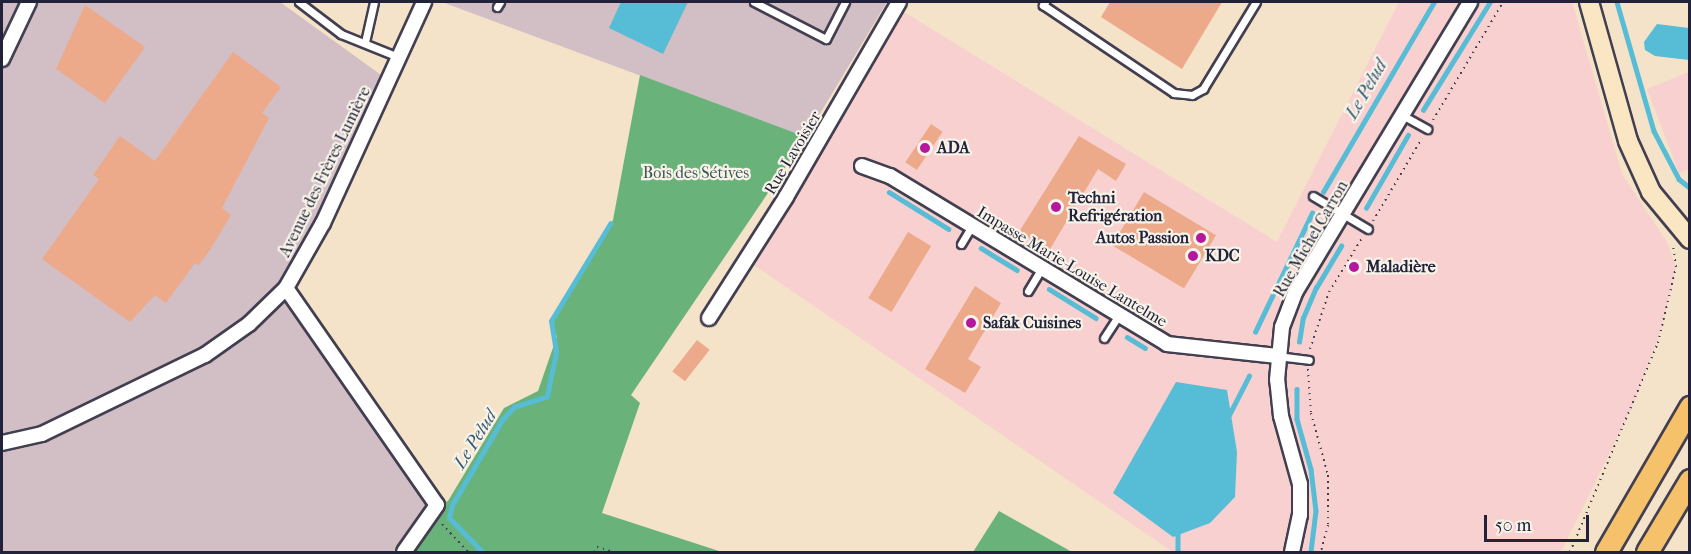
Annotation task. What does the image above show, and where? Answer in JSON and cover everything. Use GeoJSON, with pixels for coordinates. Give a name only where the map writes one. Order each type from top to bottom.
{"type":"FeatureCollection","features":[{"type":"Feature","properties":{"kind":"main road"},"geometry":{"type":"LineString","coordinates":[[1589,2],[1621,120],[1651,192],[1681,241]]}},
{"type":"Feature","properties":{"kind":"main road"},"geometry":{"type":"LineString","coordinates":[[1641,168],[1689,222]]}},
{"type":"Feature","properties":{"kind":"main road"},"geometry":{"type":"LineString","coordinates":[[1606,552],[1689,407]]}},
{"type":"Feature","properties":{"kind":"main road"},"geometry":{"type":"LineString","coordinates":[[1647,552],[1689,480]]}},
{"type":"Feature","properties":{"kind":"street"},"geometry":{"type":"LineString","coordinates":[[2,59],[29,2]]}},
{"type":"Feature","properties":{"kind":"street","name":"Avenue des Frères Lumière"},"geometry":{"type":"LineString","coordinates":[[2,443],[42,434],[205,355],[249,324],[286,288],[323,223],[424,2]]}},
{"type":"Feature","properties":{"kind":"street","name":"Rue Lavoisier"},"geometry":{"type":"LineString","coordinates":[[709,318],[786,197],[899,2]]}},
{"type":"Feature","properties":{"kind":"street","name":"Rue Michel Carron"},"geometry":{"type":"LineString","coordinates":[[1292,552],[1300,515],[1300,484],[1281,416],[1277,356],[1296,291],[1470,2]]}},
{"type":"Feature","properties":{"kind":"street","name":"Impasse Marie-Louise Lantelme"},"geometry":{"type":"LineString","coordinates":[[862,166],[890,176],[1167,344],[1277,356]]}},
{"type":"Feature","properties":{"kind":"street"},"geometry":{"type":"LineString","coordinates":[[286,288],[437,505],[404,552]]}},
{"type":"Feature","properties":{"kind":"lane"},"geometry":{"type":"LineString","coordinates":[[299,2],[341,34],[398,57]]}},
{"type":"Feature","properties":{"kind":"lane"},"geometry":{"type":"LineString","coordinates":[[365,42],[374,2]]}},
{"type":"Feature","properties":{"kind":"lane"},"geometry":{"type":"LineString","coordinates":[[754,2],[826,39],[845,2]]}},
{"type":"Feature","properties":{"kind":"lane"},"geometry":{"type":"LineString","coordinates":[[1045,2],[1043,5],[1174,93],[1192,95],[1203,89],[1256,2]]}},
{"type":"Feature","properties":{"kind":"lane"},"geometry":{"type":"LineString","coordinates":[[1402,115],[1427,129]]}},
{"type":"Feature","properties":{"kind":"lane"},"geometry":{"type":"LineString","coordinates":[[1313,196],[1368,229]]}},
{"type":"Feature","properties":{"kind":"lane"},"geometry":{"type":"LineString","coordinates":[[961,244],[972,226]]}},
{"type":"Feature","properties":{"kind":"lane"},"geometry":{"type":"LineString","coordinates":[[1028,291],[1042,268]]}},
{"type":"Feature","properties":{"kind":"lane"},"geometry":{"type":"LineString","coordinates":[[1104,338],[1119,315]]}},
{"type":"Feature","properties":{"kind":"lane"},"geometry":{"type":"LineString","coordinates":[[1277,356],[1309,360]]}},
{"type":"Feature","properties":{"kind":"path"},"geometry":{"type":"LineString","coordinates":[[1321,552],[1328,525],[1328,475],[1311,413],[1309,360],[1313,333],[1329,292],[1503,2]]}},
{"type":"Feature","properties":{"kind":"path"},"geometry":{"type":"LineString","coordinates":[[1570,552],[1658,343],[1681,241]]}},
{"type":"Feature","properties":{"kind":"path"},"geometry":{"type":"LineString","coordinates":[[432,513],[468,552]]}},
{"type":"Feature","properties":{"kind":"path"},"geometry":{"type":"LineString","coordinates":[[595,552],[597,547],[615,552]]}},
{"type":"Feature","properties":{"kind":"shaded area"},"geometry":{"type":"Polygon","coordinates":[[[2,2],[280,2],[388,80],[286,288],[437,505],[404,552],[2,552],[2,2]]]}},
{"type":"Feature","properties":{"kind":"shaded area"},"geometry":{"type":"Polygon","coordinates":[[[442,2],[887,2],[806,137],[442,2]]]}},
{"type":"Feature","properties":{"kind":"shaded area"},"geometry":{"type":"Polygon","coordinates":[[[1399,2],[1572,2],[1622,174],[1667,242],[1676,267],[1661,330],[1634,403],[1561,552],[1173,552],[748,261],[896,7],[1277,242],[1399,2]]]}},
{"type":"Feature","properties":{"kind":"shaded area"},"geometry":{"type":"Polygon","coordinates":[[[1689,72],[1689,169],[1679,173],[1647,89],[1689,72]]]}},
{"type":"Feature","properties":{"kind":"green space","name":"Bois des Sétives"},"geometry":{"type":"Polygon","coordinates":[[[640,75],[806,137],[631,395],[640,403],[602,513],[722,552],[404,552],[437,505],[448,501],[504,408],[538,391],[557,336],[553,332],[553,321],[613,220],[640,75]]]}},
{"type":"Feature","properties":{"kind":"green space"},"geometry":{"type":"Polygon","coordinates":[[[999,511],[1072,552],[973,552],[999,511]]]}},
{"type":"Feature","properties":{"kind":"water"},"geometry":{"type":"Polygon","coordinates":[[[621,2],[688,2],[663,54],[609,28],[621,2]]]}},
{"type":"Feature","properties":{"kind":"water"},"geometry":{"type":"Polygon","coordinates":[[[1657,24],[1689,28],[1689,60],[1655,56],[1645,50],[1644,42],[1657,24]]]}},
{"type":"Feature","properties":{"kind":"water"},"geometry":{"type":"Polygon","coordinates":[[[1176,382],[1227,390],[1237,452],[1235,497],[1210,523],[1173,537],[1113,493],[1176,382]]]}},
{"type":"Feature","properties":{"kind":"building"},"geometry":{"type":"Polygon","coordinates":[[[1110,2],[1222,2],[1182,69],[1101,17],[1110,2]]]}},
{"type":"Feature","properties":{"kind":"building"},"geometry":{"type":"Polygon","coordinates":[[[85,5],[145,47],[105,103],[56,69],[85,5]]]}},
{"type":"Feature","properties":{"kind":"building"},"geometry":{"type":"Polygon","coordinates":[[[233,52],[281,87],[262,113],[269,118],[222,208],[231,215],[210,250],[199,265],[195,263],[166,303],[155,295],[130,322],[42,259],[99,179],[93,175],[120,136],[155,161],[233,52]]]}},
{"type":"Feature","properties":{"kind":"building","name":"ADA"},"geometry":{"type":"Polygon","coordinates":[[[931,124],[943,132],[917,170],[905,162],[931,124]]]}},
{"type":"Feature","properties":{"kind":"building","name":"Techni Refrigération"},"geometry":{"type":"Polygon","coordinates":[[[1079,136],[1126,164],[1116,181],[1098,169],[1050,249],[1019,232],[1079,136]]]}},
{"type":"Feature","properties":{"kind":"building"},"geometry":{"type":"Polygon","coordinates":[[[1144,192],[1216,235],[1184,288],[1112,245],[1144,192]]]}},
{"type":"Feature","properties":{"kind":"building"},"geometry":{"type":"Polygon","coordinates":[[[908,232],[931,246],[891,312],[868,298],[908,232]]]}},
{"type":"Feature","properties":{"kind":"building"},"geometry":{"type":"Polygon","coordinates":[[[975,286],[1001,303],[968,359],[981,367],[965,393],[925,369],[975,286]]]}},
{"type":"Feature","properties":{"kind":"building"},"geometry":{"type":"Polygon","coordinates":[[[697,340],[710,350],[685,381],[672,372],[697,340]]]}},
{"type":"Feature","properties":{"kind":"waterway","name":"Le Pelud"},"geometry":{"type":"LineString","coordinates":[[1323,192],[1434,2]]}},
{"type":"Feature","properties":{"kind":"waterway"},"geometry":{"type":"LineString","coordinates":[[1423,110],[1490,2]]}},
{"type":"Feature","properties":{"kind":"waterway"},"geometry":{"type":"LineString","coordinates":[[1617,2],[1654,131],[1679,179],[1690,188]]}},
{"type":"Feature","properties":{"kind":"waterway"},"geometry":{"type":"LineString","coordinates":[[1366,208],[1408,135]]}},
{"type":"Feature","properties":{"kind":"waterway"},"geometry":{"type":"LineString","coordinates":[[889,192],[949,229]]}},
{"type":"Feature","properties":{"kind":"waterway","name":"Le Pelud"},"geometry":{"type":"LineString","coordinates":[[1255,332],[1312,213]]}},
{"type":"Feature","properties":{"kind":"waterway","name":"Le Pelud"},"geometry":{"type":"LineString","coordinates":[[482,552],[449,518],[452,505],[502,420],[514,407],[547,396],[556,352],[551,321],[610,224]]}},
{"type":"Feature","properties":{"kind":"waterway"},"geometry":{"type":"LineString","coordinates":[[1299,342],[1303,318],[1316,288],[1341,246]]}},
{"type":"Feature","properties":{"kind":"waterway"},"geometry":{"type":"LineString","coordinates":[[981,248],[1017,270]]}},
{"type":"Feature","properties":{"kind":"waterway"},"geometry":{"type":"LineString","coordinates":[[1049,289],[1096,318]]}},
{"type":"Feature","properties":{"kind":"waterway"},"geometry":{"type":"LineString","coordinates":[[1127,337],[1145,348]]}},
{"type":"Feature","properties":{"kind":"waterway","name":"Le Pelud"},"geometry":{"type":"LineString","coordinates":[[1228,417],[1249,376]]}},
{"type":"Feature","properties":{"kind":"waterway"},"geometry":{"type":"LineString","coordinates":[[1297,389],[1297,419],[1311,469],[1316,511],[1311,552]]}},
{"type":"Feature","properties":{"kind":"waterway","name":"Le Pelud"},"geometry":{"type":"LineString","coordinates":[[1178,530],[1178,552]]}},
{"type":"Feature","properties":{"kind":"place","name":"ADA"},"geometry":{"type":"Point","coordinates":[925,148]}},
{"type":"Feature","properties":{"kind":"place","name":"Techni Refrigération"},"geometry":{"type":"Point","coordinates":[1056,207]}},
{"type":"Feature","properties":{"kind":"place","name":"Autos Passion"},"geometry":{"type":"Point","coordinates":[1201,238]}},
{"type":"Feature","properties":{"kind":"place","name":"KDC"},"geometry":{"type":"Point","coordinates":[1193,256]}},
{"type":"Feature","properties":{"kind":"place","name":"Maladière"},"geometry":{"type":"Point","coordinates":[1354,267]}},
{"type":"Feature","properties":{"kind":"place","name":"Safak Cuisines"},"geometry":{"type":"Point","coordinates":[971,323]}}]}
